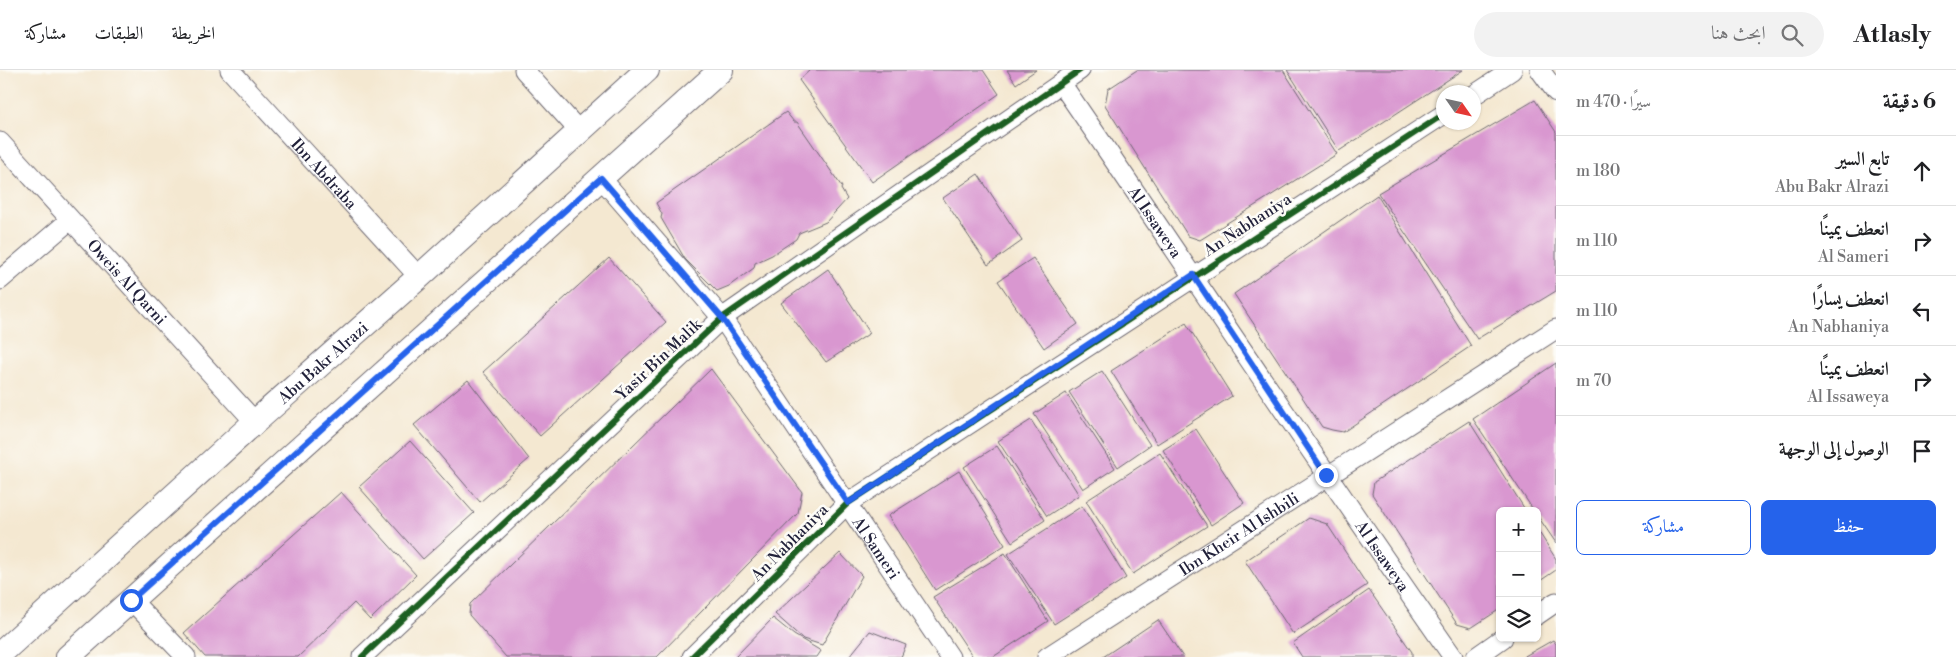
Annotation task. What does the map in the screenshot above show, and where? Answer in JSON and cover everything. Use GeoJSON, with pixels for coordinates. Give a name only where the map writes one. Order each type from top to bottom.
{"type":"FeatureCollection","features":[{"type":"Feature","properties":{"kind":"street","name":"Ibn Abdraba"},"geometry":{"type":"LineString","coordinates":[[230,70],[419,277]]}},
{"type":"Feature","properties":{"kind":"street"},"geometry":{"type":"LineString","coordinates":[[524,70],[580,132]]}},
{"type":"Feature","properties":{"kind":"street","name":"Abu Bakr Alrazi"},"geometry":{"type":"LineString","coordinates":[[0,654],[647,70]]}},
{"type":"Feature","properties":{"kind":"street"},"geometry":{"type":"LineString","coordinates":[[68,657],[721,70]]}},
{"type":"Feature","properties":{"kind":"street","name":"Yasir Bin Malik"},"geometry":{"type":"LineString","coordinates":[[362,657],[722,318],[1080,70]]}},
{"type":"Feature","properties":{"kind":"street"},"geometry":{"type":"LineString","coordinates":[[1481,90],[1512,70]]}},
{"type":"Feature","properties":{"kind":"street"},"geometry":{"type":"LineString","coordinates":[[1540,70],[1556,92]]}},
{"type":"Feature","properties":{"kind":"street","name":"Al Issaweya"},"geometry":{"type":"LineString","coordinates":[[1060,83],[1193,275],[1326,475],[1453,657]]}},
{"type":"Feature","properties":{"kind":"street","name":"An Nabhaniya"},"geometry":{"type":"LineString","coordinates":[[692,657],[848,503],[1193,275],[1436,119]]}},
{"type":"Feature","properties":{"kind":"street","name":"Oweis Al Qarni"},"geometry":{"type":"LineString","coordinates":[[0,142],[255,422]]}},
{"type":"Feature","properties":{"kind":"street","name":"Al Sameri"},"geometry":{"type":"LineString","coordinates":[[601,178],[722,318],[950,657]]}},
{"type":"Feature","properties":{"kind":"street"},"geometry":{"type":"LineString","coordinates":[[0,280],[70,220]]}},
{"type":"Feature","properties":{"kind":"street","name":"Ibn Kheir Al Ishbili"},"geometry":{"type":"LineString","coordinates":[[1048,657],[1326,475],[1556,329]]}},
{"type":"Feature","properties":{"kind":"street"},"geometry":{"type":"LineString","coordinates":[[131,600],[186,657]]}},
{"type":"Feature","properties":{"kind":"street"},"geometry":{"type":"LineString","coordinates":[[1541,612],[1556,602]]}},
{"type":"Feature","properties":{"kind":"street"},"geometry":{"type":"LineString","coordinates":[[1476,657],[1497,642]]}},
{"type":"Feature","properties":{"kind":"building"},"geometry":{"type":"Polygon","coordinates":[[[810,70],[983,70],[999,94],[872,182],[799,80],[810,70]]]}},
{"type":"Feature","properties":{"kind":"building"},"geometry":{"type":"Polygon","coordinates":[[[1007,70],[1036,70],[1016,84],[1007,70]]]}},
{"type":"Feature","properties":{"kind":"building"},"geometry":{"type":"Polygon","coordinates":[[[1137,70],[1283,70],[1337,154],[1200,240],[1188,236],[1105,105],[1108,89],[1137,70]]]}},
{"type":"Feature","properties":{"kind":"building"},"geometry":{"type":"Polygon","coordinates":[[[1287,70],[1463,70],[1440,85],[1436,85],[1436,88],[1339,151],[1287,70]]]}},
{"type":"Feature","properties":{"kind":"building"},"geometry":{"type":"Polygon","coordinates":[[[1535,100],[1556,132],[1556,291],[1477,339],[1378,193],[1535,100]]]}},
{"type":"Feature","properties":{"kind":"building"},"geometry":{"type":"Polygon","coordinates":[[[786,112],[794,122],[797,122],[842,187],[841,189],[847,199],[826,222],[799,233],[796,239],[772,255],[755,263],[754,268],[729,286],[717,291],[685,259],[661,218],[662,214],[656,203],[786,112]]]}},
{"type":"Feature","properties":{"kind":"building"},"geometry":{"type":"Polygon","coordinates":[[[978,174],[1022,241],[988,265],[943,198],[978,174]]]}},
{"type":"Feature","properties":{"kind":"building"},"geometry":{"type":"Polygon","coordinates":[[[1377,195],[1471,346],[1343,432],[1322,427],[1234,294],[1377,195]]]}},
{"type":"Feature","properties":{"kind":"building"},"geometry":{"type":"Polygon","coordinates":[[[609,258],[666,322],[540,436],[483,372],[609,258]]]}},
{"type":"Feature","properties":{"kind":"building"},"geometry":{"type":"Polygon","coordinates":[[[1033,258],[1078,324],[1044,348],[998,281],[1033,258]]]}},
{"type":"Feature","properties":{"kind":"building"},"geometry":{"type":"Polygon","coordinates":[[[828,269],[870,333],[826,362],[781,303],[828,269]]]}},
{"type":"Feature","properties":{"kind":"building"},"geometry":{"type":"Polygon","coordinates":[[[1186,323],[1232,396],[1157,444],[1111,371],[1186,323]]]}},
{"type":"Feature","properties":{"kind":"building"},"geometry":{"type":"Polygon","coordinates":[[[1556,363],[1556,543],[1541,521],[1541,507],[1531,507],[1473,419],[1556,363]]]}},
{"type":"Feature","properties":{"kind":"building"},"geometry":{"type":"Polygon","coordinates":[[[711,369],[802,492],[798,513],[657,657],[506,657],[469,615],[470,604],[711,369]]]}},
{"type":"Feature","properties":{"kind":"building"},"geometry":{"type":"Polygon","coordinates":[[[1102,371],[1150,445],[1118,467],[1069,392],[1102,371]]]}},
{"type":"Feature","properties":{"kind":"building"},"geometry":{"type":"Polygon","coordinates":[[[468,380],[529,459],[480,502],[414,425],[468,380]]]}},
{"type":"Feature","properties":{"kind":"building"},"geometry":{"type":"Polygon","coordinates":[[[1066,393],[1115,468],[1083,489],[1034,414],[1066,393]]]}},
{"type":"Feature","properties":{"kind":"building"},"geometry":{"type":"Polygon","coordinates":[[[1031,420],[1079,495],[1047,516],[998,441],[1031,420]]]}},
{"type":"Feature","properties":{"kind":"building"},"geometry":{"type":"Polygon","coordinates":[[[1469,421],[1523,507],[1496,507],[1496,612],[1471,628],[1457,624],[1372,494],[1374,482],[1469,421]]]}},
{"type":"Feature","properties":{"kind":"building"},"geometry":{"type":"Polygon","coordinates":[[[1196,429],[1244,503],[1211,525],[1163,450],[1196,429]]]}},
{"type":"Feature","properties":{"kind":"building"},"geometry":{"type":"Polygon","coordinates":[[[410,441],[474,513],[423,559],[359,487],[410,441]]]}},
{"type":"Feature","properties":{"kind":"building"},"geometry":{"type":"Polygon","coordinates":[[[997,446],[1045,520],[1012,542],[964,467],[997,446]]]}},
{"type":"Feature","properties":{"kind":"building"},"geometry":{"type":"Polygon","coordinates":[[[1160,453],[1207,526],[1133,574],[1086,501],[1160,453]]]}},
{"type":"Feature","properties":{"kind":"building"},"geometry":{"type":"Polygon","coordinates":[[[959,471],[1005,545],[935,590],[888,516],[959,471]]]}},
{"type":"Feature","properties":{"kind":"building"},"geometry":{"type":"Polygon","coordinates":[[[341,492],[416,575],[370,620],[354,603],[298,657],[205,657],[184,633],[341,492]]]}},
{"type":"Feature","properties":{"kind":"building"},"geometry":{"type":"Polygon","coordinates":[[[1082,506],[1126,578],[1054,624],[1008,554],[1082,506]]]}},
{"type":"Feature","properties":{"kind":"building"},"geometry":{"type":"Polygon","coordinates":[[[1309,518],[1327,524],[1367,585],[1293,634],[1245,561],[1309,518]]]}},
{"type":"Feature","properties":{"kind":"building"},"geometry":{"type":"Polygon","coordinates":[[[1541,535],[1556,559],[1556,570],[1541,580],[1541,535]]]}},
{"type":"Feature","properties":{"kind":"building"},"geometry":{"type":"Polygon","coordinates":[[[840,553],[862,576],[822,645],[803,639],[775,614],[840,553]]]}},
{"type":"Feature","properties":{"kind":"building"},"geometry":{"type":"Polygon","coordinates":[[[1005,553],[1048,621],[993,657],[973,657],[933,597],[1005,553]]]}},
{"type":"Feature","properties":{"kind":"building"},"geometry":{"type":"Polygon","coordinates":[[[1369,590],[1412,652],[1412,657],[1302,657],[1293,643],[1369,590]]]}},
{"type":"Feature","properties":{"kind":"building"},"geometry":{"type":"Polygon","coordinates":[[[773,618],[794,635],[821,651],[817,657],[735,657],[773,618]]]}},
{"type":"Feature","properties":{"kind":"building"},"geometry":{"type":"Polygon","coordinates":[[[1158,620],[1183,657],[1103,657],[1158,620]]]}},
{"type":"Feature","properties":{"kind":"building"},"geometry":{"type":"Polygon","coordinates":[[[870,631],[906,645],[901,657],[849,657],[870,631]]]}},
{"type":"Feature","properties":{"kind":"building"},"geometry":{"type":"Polygon","coordinates":[[[1553,640],[1556,644],[1556,657],[1523,657],[1553,640]]]}},
{"type":"Feature","properties":{"kind":"cycle path"},"geometry":{"type":"LineString","coordinates":[[362,657],[722,318],[1080,70]]}},
{"type":"Feature","properties":{"kind":"cycle path"},"geometry":{"type":"LineString","coordinates":[[692,657],[848,503],[1436,119]]}},
{"type":"Feature","properties":{"kind":"route"},"geometry":{"type":"LineString","coordinates":[[131,600],[601,178],[722,318],[848,503],[1193,275],[1326,475]]}}]}
